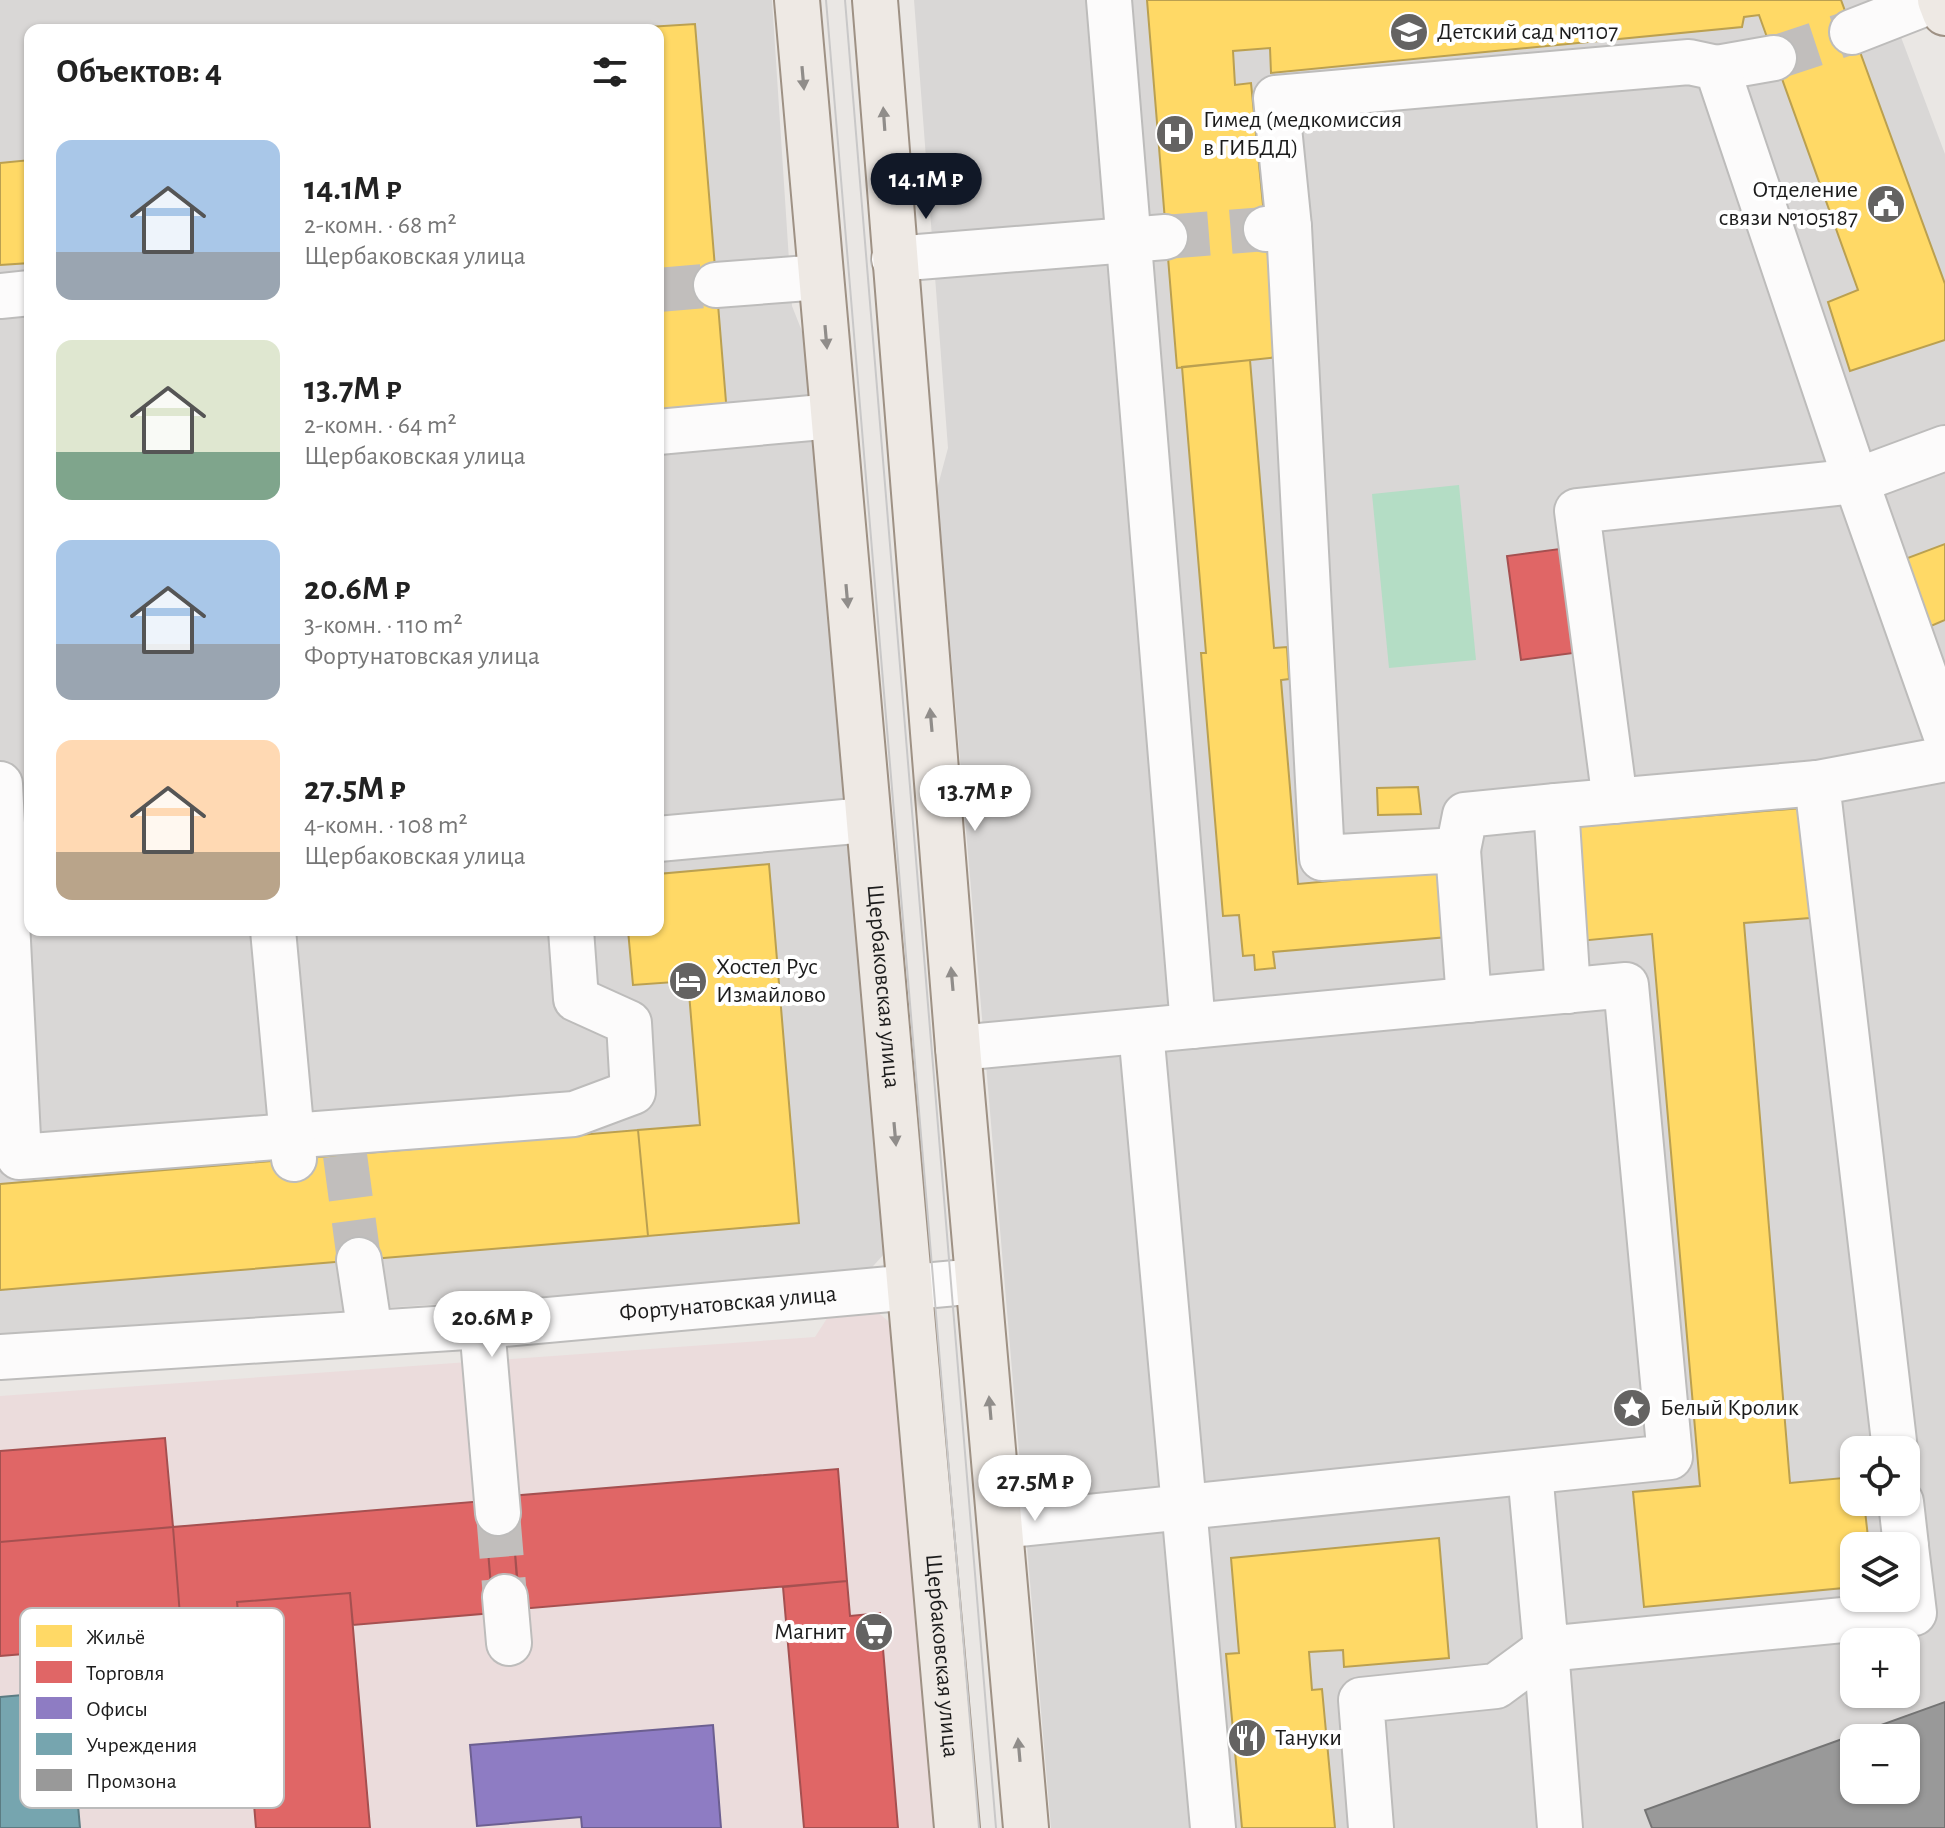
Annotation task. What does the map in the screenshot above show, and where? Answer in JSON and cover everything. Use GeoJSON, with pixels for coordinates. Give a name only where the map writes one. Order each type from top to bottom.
{"type":"FeatureCollection","features":[{"type":"Feature","properties":{"kind":"main road","name":"Щербаковская улица"},"geometry":{"type":"LineString","coordinates":[[797,0],[866,820],[957,1828]]}},
{"type":"Feature","properties":{"kind":"main road"},"geometry":{"type":"LineString","coordinates":[[875,0],[958,1048],[1026,1828]]}},
{"type":"Feature","properties":{"kind":"main road"},"geometry":{"type":"LineString","coordinates":[[1940,0],[1945,13]]}},
{"type":"Feature","properties":{"kind":"street"},"geometry":{"type":"LineString","coordinates":[[1109,0],[1147,239],[1193,1026]]}},
{"type":"Feature","properties":{"kind":"street"},"geometry":{"type":"LineString","coordinates":[[1852,32],[1934,0]]}},
{"type":"Feature","properties":{"kind":"street"},"geometry":{"type":"LineString","coordinates":[[1458,850],[1322,858],[1277,228],[1276,98],[1689,62],[1717,68],[1774,58]]}},
{"type":"Feature","properties":{"kind":"street"},"geometry":{"type":"LineString","coordinates":[[1717,68],[1856,481],[1945,733]]}},
{"type":"Feature","properties":{"kind":"street"},"geometry":{"type":"LineString","coordinates":[[894,259],[1147,239]]}},
{"type":"Feature","properties":{"kind":"street"},"geometry":{"type":"LineString","coordinates":[[716,285],[821,277]]}},
{"type":"Feature","properties":{"kind":"street"},"geometry":{"type":"LineString","coordinates":[[0,296],[24,294]]}},
{"type":"Feature","properties":{"kind":"street"},"geometry":{"type":"LineString","coordinates":[[664,431],[833,416]]}},
{"type":"Feature","properties":{"kind":"street"},"geometry":{"type":"LineString","coordinates":[[1615,801],[1577,511],[1856,481],[1945,448]]}},
{"type":"Feature","properties":{"kind":"street"},"geometry":{"type":"LineString","coordinates":[[1469,1000],[1458,850],[1465,815],[1817,783],[1945,759]]}},
{"type":"Feature","properties":{"kind":"street"},"geometry":{"type":"LineString","coordinates":[[1817,783],[1893,1436]]}},
{"type":"Feature","properties":{"kind":"street"},"geometry":{"type":"LineString","coordinates":[[0,784],[19,1157],[343,1143],[574,1114],[633,1092],[629,1023],[576,999],[571,936]]}},
{"type":"Feature","properties":{"kind":"street"},"geometry":{"type":"LineString","coordinates":[[1556,806],[1568,991]]}},
{"type":"Feature","properties":{"kind":"street"},"geometry":{"type":"LineString","coordinates":[[664,838],[866,820]]}},
{"type":"Feature","properties":{"kind":"street"},"geometry":{"type":"LineString","coordinates":[[274,936],[294,1147]]}},
{"type":"Feature","properties":{"kind":"street"},"geometry":{"type":"LineString","coordinates":[[958,1048],[1626,985],[1670,1457],[1001,1526]]}},
{"type":"Feature","properties":{"kind":"street"},"geometry":{"type":"LineString","coordinates":[[1141,1031],[1213,1828]]}},
{"type":"Feature","properties":{"kind":"street"},"geometry":{"type":"LineString","coordinates":[[359,1260],[370,1333]]}},
{"type":"Feature","properties":{"kind":"street","name":"Фортунатовская улица"},"geometry":{"type":"LineString","coordinates":[[0,1357],[482,1326],[978,1281]]}},
{"type":"Feature","properties":{"kind":"street"},"geometry":{"type":"LineString","coordinates":[[482,1326],[498,1513]]}},
{"type":"Feature","properties":{"kind":"street"},"geometry":{"type":"LineString","coordinates":[[1530,1472],[1560,1828]]}},
{"type":"Feature","properties":{"kind":"street"},"geometry":{"type":"LineString","coordinates":[[505,1597],[509,1643]]}},
{"type":"Feature","properties":{"kind":"street"},"geometry":{"type":"LineString","coordinates":[[1371,1828],[1361,1700],[1496,1686],[1546,1649],[1914,1612]]}},
{"type":"Feature","properties":{"kind":"shaded area"},"geometry":{"type":"Polygon","coordinates":[[[0,0],[772,0],[792,306],[807,344],[885,1253],[865,1275],[0,1334],[0,0]]]}},
{"type":"Feature","properties":{"kind":"shaded area"},"geometry":{"type":"Polygon","coordinates":[[[914,0],[1887,0],[1945,154],[1945,1828],[1051,1828],[937,489],[948,448],[914,0]]]}},
{"type":"Feature","properties":{"kind":"shaded area"},"geometry":{"type":"Polygon","coordinates":[[[833,1309],[875,1310],[888,1321],[894,1334],[940,1828],[0,1828],[0,1396],[815,1337],[833,1309]]]}},
{"type":"Feature","properties":{"kind":"green space"},"geometry":{"type":"Polygon","coordinates":[[[1459,485],[1476,660],[1389,668],[1372,494],[1459,485]]]}},
{"type":"Feature","properties":{"kind":"building: Жильё"},"geometry":{"type":"Polygon","coordinates":[[[1147,0],[1841,0],[1945,284],[1945,340],[1850,371],[1828,302],[1858,290],[1759,15],[1744,17],[1742,27],[1271,73],[1270,48],[1233,51],[1235,85],[1251,83],[1278,357],[1177,368],[1147,0]]]}},
{"type":"Feature","properties":{"kind":"building: Жильё"},"geometry":{"type":"Polygon","coordinates":[[[695,24],[727,414],[664,419],[664,26],[695,24]]]}},
{"type":"Feature","properties":{"kind":"building: Жильё"},"geometry":{"type":"Polygon","coordinates":[[[24,161],[24,263],[0,265],[0,163],[24,161]]]}},
{"type":"Feature","properties":{"kind":"building: Жильё"},"geometry":{"type":"Polygon","coordinates":[[[1250,360],[1274,648],[1287,647],[1289,679],[1281,680],[1298,884],[1442,871],[1448,937],[1273,952],[1275,968],[1255,970],[1254,955],[1243,956],[1239,915],[1223,916],[1201,653],[1206,653],[1182,367],[1250,360]]]}},
{"type":"Feature","properties":{"kind":"building: Жильё"},"geometry":{"type":"Polygon","coordinates":[[[1945,544],[1945,620],[1931,626],[1905,559],[1945,544]]]}},
{"type":"Feature","properties":{"kind":"building: Жильё"},"geometry":{"type":"Polygon","coordinates":[[[1418,787],[1421,814],[1378,815],[1377,788],[1418,787]]]}},
{"type":"Feature","properties":{"kind":"building: Жильё"},"geometry":{"type":"Polygon","coordinates":[[[1802,808],[1810,918],[1744,923],[1790,1483],[1840,1478],[1840,1516],[1866,1516],[1867,1532],[1840,1532],[1840,1588],[1644,1607],[1633,1492],[1700,1486],[1652,934],[1579,941],[1571,827],[1802,808]]]}},
{"type":"Feature","properties":{"kind":"building: Жильё"},"geometry":{"type":"Polygon","coordinates":[[[769,864],[799,1223],[648,1236],[638,1130],[700,1125],[688,981],[633,985],[629,936],[664,936],[664,873],[769,864]]]}},
{"type":"Feature","properties":{"kind":"building: Жильё"},"geometry":{"type":"Polygon","coordinates":[[[638,1130],[648,1236],[0,1290],[0,1184],[638,1130]]]}},
{"type":"Feature","properties":{"kind":"building: Жильё"},"geometry":{"type":"Polygon","coordinates":[[[1439,1538],[1449,1658],[1344,1667],[1343,1650],[1309,1652],[1312,1690],[1322,1689],[1335,1828],[1242,1828],[1226,1654],[1239,1653],[1231,1558],[1439,1538]]]}},
{"type":"Feature","properties":{"kind":"building: Торговля"},"geometry":{"type":"Polygon","coordinates":[[[1567,548],[1581,652],[1521,660],[1507,556],[1567,548]]]}},
{"type":"Feature","properties":{"kind":"building: Торговля"},"geometry":{"type":"Polygon","coordinates":[[[165,1438],[173,1527],[0,1542],[0,1451],[165,1438]]]}},
{"type":"Feature","properties":{"kind":"building: Торговля"},"geometry":{"type":"Polygon","coordinates":[[[838,1469],[847,1581],[520,1609],[510,1496],[838,1469]]]}},
{"type":"Feature","properties":{"kind":"building: Торговля"},"geometry":{"type":"Polygon","coordinates":[[[484,1501],[493,1613],[353,1625],[350,1593],[237,1602],[238,1608],[179,1608],[173,1527],[484,1501]]]}},
{"type":"Feature","properties":{"kind":"building: Торговля"},"geometry":{"type":"Polygon","coordinates":[[[512,1512],[518,1595],[492,1598],[485,1514],[512,1512]]]}},
{"type":"Feature","properties":{"kind":"building: Торговля"},"geometry":{"type":"Polygon","coordinates":[[[173,1527],[179,1608],[20,1608],[20,1654],[0,1656],[0,1542],[173,1527]]]}},
{"type":"Feature","properties":{"kind":"building: Торговля"},"geometry":{"type":"Polygon","coordinates":[[[847,1581],[850,1616],[880,1613],[898,1828],[804,1828],[783,1587],[847,1581]]]}},
{"type":"Feature","properties":{"kind":"building: Торговля"},"geometry":{"type":"Polygon","coordinates":[[[350,1593],[370,1828],[256,1828],[254,1808],[284,1808],[284,1608],[238,1608],[237,1602],[350,1593]]]}},
{"type":"Feature","properties":{"kind":"building: Офисы"},"geometry":{"type":"Polygon","coordinates":[[[713,1725],[721,1828],[582,1828],[581,1817],[477,1826],[470,1745],[713,1725]]]}},
{"type":"Feature","properties":{"kind":"building: Учреждения"},"geometry":{"type":"Polygon","coordinates":[[[20,1695],[20,1808],[78,1808],[80,1828],[0,1828],[0,1697],[20,1695]]]}},
{"type":"Feature","properties":{"kind":"building: Промзона"},"geometry":{"type":"Polygon","coordinates":[[[1945,1702],[1945,1828],[1652,1828],[1645,1810],[1840,1740],[1840,1804],[1920,1804],[1920,1724],[1884,1724],[1945,1702]]]}},
{"type":"Feature","properties":{"kind":"tunnel"},"geometry":{"type":"LineString","coordinates":[[1774,58],[1852,32]]}},
{"type":"Feature","properties":{"kind":"tunnel"},"geometry":{"type":"LineString","coordinates":[[1165,237],[1266,229]]}},
{"type":"Feature","properties":{"kind":"tunnel"},"geometry":{"type":"LineString","coordinates":[[664,289],[716,285]]}},
{"type":"Feature","properties":{"kind":"tunnel"},"geometry":{"type":"LineString","coordinates":[[345,1155],[359,1260]]}},
{"type":"Feature","properties":{"kind":"tunnel"},"geometry":{"type":"LineString","coordinates":[[498,1513],[505,1597]]}},
{"type":"Feature","properties":{"kind":"tram line"},"geometry":{"type":"LineString","coordinates":[[826,0],[979,1828]]}},
{"type":"Feature","properties":{"kind":"tram line"},"geometry":{"type":"LineString","coordinates":[[845,0],[996,1828]]}},
{"type":"Feature","properties":{"kind":"place","name":"Детский сад №1107"},"geometry":{"type":"Point","coordinates":[1409,32]}},
{"type":"Feature","properties":{"kind":"place","name":"Гимед (медкомиссия в ГИБДД)"},"geometry":{"type":"Point","coordinates":[1175,134]}},
{"type":"Feature","properties":{"kind":"place","name":"Отделение связи №105187"},"geometry":{"type":"Point","coordinates":[1886,204]}},
{"type":"Feature","properties":{"kind":"place","name":"Хостел Рус Измайлово"},"geometry":{"type":"Point","coordinates":[688,981]}},
{"type":"Feature","properties":{"kind":"place","name":"Белый Кролик"},"geometry":{"type":"Point","coordinates":[1632,1408]}},
{"type":"Feature","properties":{"kind":"place","name":"Магнит"},"geometry":{"type":"Point","coordinates":[874,1632]}},
{"type":"Feature","properties":{"kind":"place","name":"Тануки"},"geometry":{"type":"Point","coordinates":[1247,1738]}}]}
